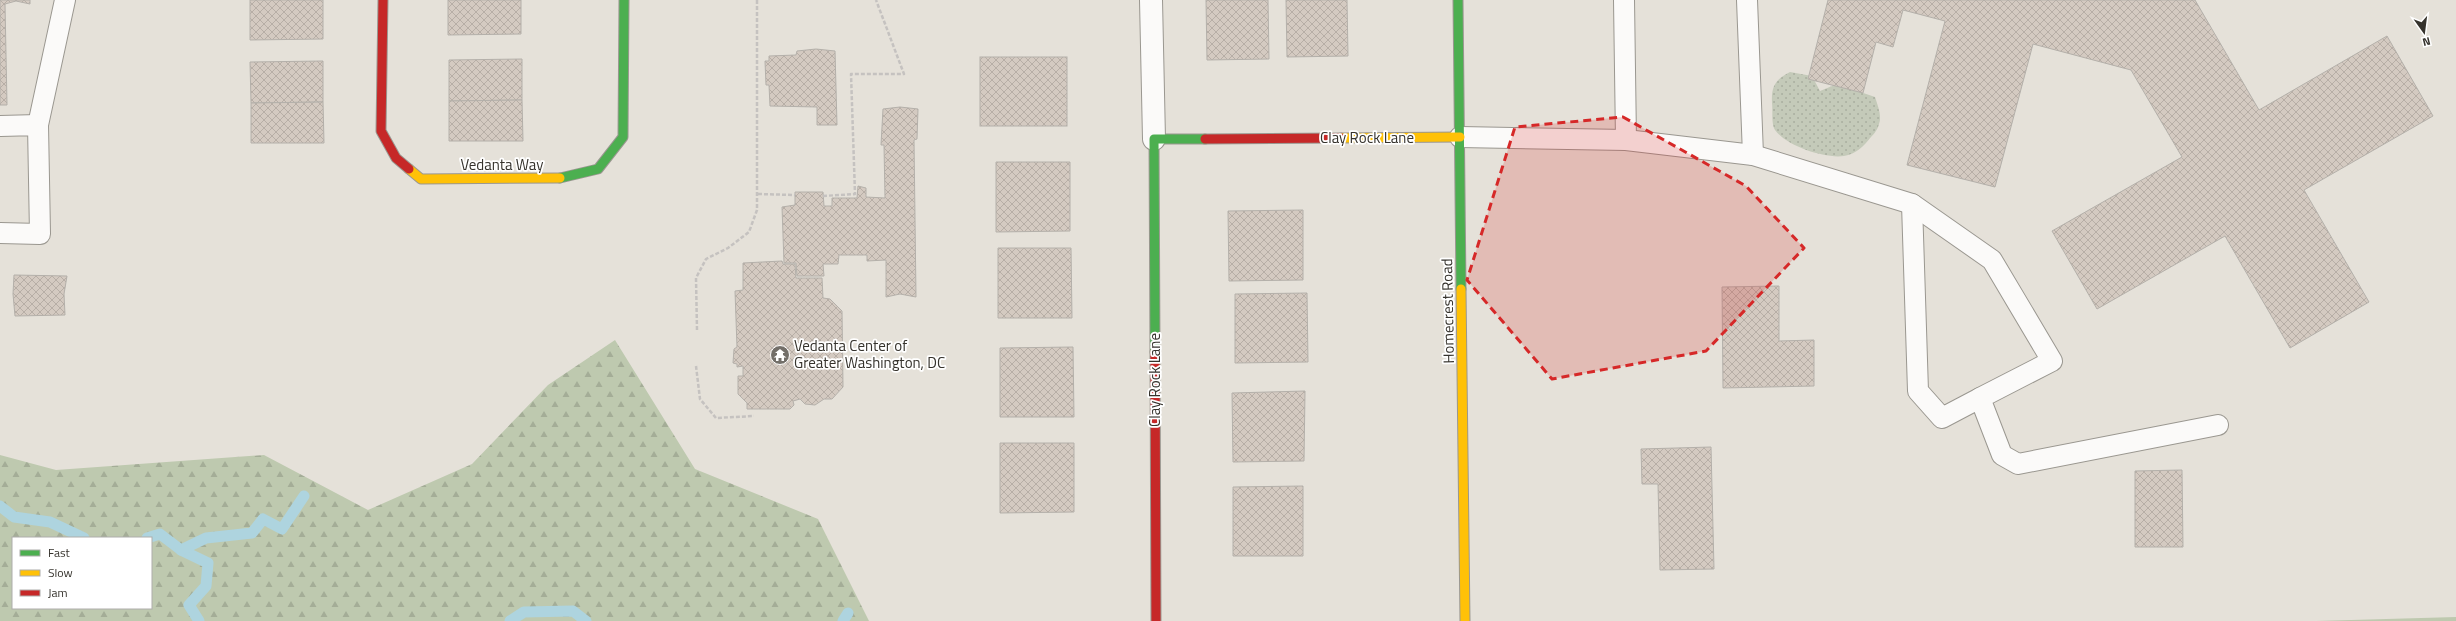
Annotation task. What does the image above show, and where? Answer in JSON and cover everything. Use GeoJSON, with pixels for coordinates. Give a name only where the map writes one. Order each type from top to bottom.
{"type":"FeatureCollection","features":[{"type":"Feature","properties":{"kind":"street","name":"Vedanta Way"},"geometry":{"type":"LineString","coordinates":[[383,0],[382,131],[396,158],[422,179],[566,178],[598,169],[623,137],[624,0]]}},
{"type":"Feature","properties":{"kind":"street","name":"Clay Rock Lane"},"geometry":{"type":"LineString","coordinates":[[1151,0],[1154,139],[1156,621]]}},
{"type":"Feature","properties":{"kind":"street","name":"Homecrest Road"},"geometry":{"type":"LineString","coordinates":[[1458,0],[1465,621]]}},
{"type":"Feature","properties":{"kind":"street","name":"Clay Rock Lane"},"geometry":{"type":"LineString","coordinates":[[1154,139],[1460,137]]}},
{"type":"Feature","properties":{"kind":"lane"},"geometry":{"type":"LineString","coordinates":[[0,234],[40,234],[38,125],[65,0]]}},
{"type":"Feature","properties":{"kind":"lane"},"geometry":{"type":"LineString","coordinates":[[1624,0],[1626,140]]}},
{"type":"Feature","properties":{"kind":"lane"},"geometry":{"type":"LineString","coordinates":[[1747,0],[1752,155]]}},
{"type":"Feature","properties":{"kind":"lane"},"geometry":{"type":"LineString","coordinates":[[0,126],[38,125]]}},
{"type":"Feature","properties":{"kind":"lane"},"geometry":{"type":"LineString","coordinates":[[1460,137],[1626,140],[1752,155],[1912,204],[1992,260],[2052,361],[1942,418],[1918,391],[1912,204]]}},
{"type":"Feature","properties":{"kind":"lane"},"geometry":{"type":"LineString","coordinates":[[1980,398],[2002,455],[2018,464],[2218,425]]}},
{"type":"Feature","properties":{"kind":"path"},"geometry":{"type":"LineString","coordinates":[[697,330],[696,278],[706,260],[728,248],[749,232],[758,210],[757,0]]}},
{"type":"Feature","properties":{"kind":"path"},"geometry":{"type":"LineString","coordinates":[[823,196],[855,194],[851,74],[904,74],[876,0]]}},
{"type":"Feature","properties":{"kind":"path"},"geometry":{"type":"LineString","coordinates":[[758,194],[795,195]]}},
{"type":"Feature","properties":{"kind":"path"},"geometry":{"type":"LineString","coordinates":[[696,366],[700,399],[716,418],[754,416]]}},
{"type":"Feature","properties":{"kind":"highlighted area"},"geometry":{"type":"Polygon","coordinates":[[[1623,117],[1746,186],[1804,248],[1706,351],[1552,379],[1467,280],[1515,127],[1623,117]]]}},
{"type":"Feature","properties":{"kind":"green space"},"geometry":{"type":"Polygon","coordinates":[[[1790,72],[1812,76],[1820,91],[1837,84],[1875,97],[1880,118],[1876,131],[1859,149],[1844,156],[1827,155],[1806,150],[1780,136],[1774,127],[1772,92],[1778,80],[1790,72]]]}},
{"type":"Feature","properties":{"kind":"green space"},"geometry":{"type":"Polygon","coordinates":[[[615,340],[695,469],[818,519],[869,621],[0,621],[0,455],[56,470],[264,455],[368,510],[472,464],[548,385],[615,340]]]}},
{"type":"Feature","properties":{"kind":"green space"},"geometry":{"type":"Polygon","coordinates":[[[2456,617],[2456,621],[2316,621],[2456,617]]]}},
{"type":"Feature","properties":{"kind":"building"},"geometry":{"type":"Polygon","coordinates":[[[0,0],[30,0],[30,4],[16,1],[5,4],[7,105],[0,105],[0,0]]]}},
{"type":"Feature","properties":{"kind":"building"},"geometry":{"type":"Polygon","coordinates":[[[250,0],[323,0],[323,39],[250,40],[250,0]]]}},
{"type":"Feature","properties":{"kind":"building"},"geometry":{"type":"Polygon","coordinates":[[[448,0],[521,0],[521,34],[448,35],[448,0]]]}},
{"type":"Feature","properties":{"kind":"building"},"geometry":{"type":"Polygon","coordinates":[[[1206,0],[1268,0],[1269,59],[1207,60],[1206,0]]]}},
{"type":"Feature","properties":{"kind":"building"},"geometry":{"type":"Polygon","coordinates":[[[1286,0],[1347,0],[1348,56],[1287,57],[1286,0]]]}},
{"type":"Feature","properties":{"kind":"building"},"geometry":{"type":"Polygon","coordinates":[[[1828,0],[2195,0],[2259,110],[2387,36],[2433,116],[2304,190],[2369,302],[2290,348],[2225,236],[2097,309],[2052,231],[2182,157],[2131,70],[2033,44],[1995,187],[1907,165],[1945,21],[1903,10],[1893,47],[1876,42],[1863,93],[1808,79],[1828,0]]]}},
{"type":"Feature","properties":{"kind":"building"},"geometry":{"type":"Polygon","coordinates":[[[816,49],[835,51],[837,125],[817,125],[817,107],[770,106],[769,85],[766,85],[765,61],[769,61],[769,56],[796,55],[797,51],[816,49]]]}},
{"type":"Feature","properties":{"kind":"building"},"geometry":{"type":"Polygon","coordinates":[[[980,57],[1067,57],[1067,126],[980,126],[980,57]]]}},
{"type":"Feature","properties":{"kind":"building"},"geometry":{"type":"Polygon","coordinates":[[[522,59],[522,100],[449,101],[449,60],[522,59]]]}},
{"type":"Feature","properties":{"kind":"building"},"geometry":{"type":"Polygon","coordinates":[[[323,61],[323,102],[251,103],[250,62],[323,61]]]}},
{"type":"Feature","properties":{"kind":"building"},"geometry":{"type":"Polygon","coordinates":[[[522,100],[523,141],[449,141],[449,101],[522,100]]]}},
{"type":"Feature","properties":{"kind":"building"},"geometry":{"type":"Polygon","coordinates":[[[323,102],[324,143],[251,143],[251,103],[323,102]]]}},
{"type":"Feature","properties":{"kind":"building"},"geometry":{"type":"Polygon","coordinates":[[[900,107],[918,109],[917,139],[914,140],[916,297],[900,294],[886,297],[886,260],[867,261],[867,255],[839,255],[838,264],[823,264],[824,276],[797,276],[796,263],[784,263],[782,207],[795,205],[795,192],[823,192],[824,206],[832,206],[832,198],[857,198],[858,186],[866,188],[866,197],[885,198],[884,145],[881,145],[883,109],[900,107]]]}},
{"type":"Feature","properties":{"kind":"building"},"geometry":{"type":"Polygon","coordinates":[[[996,162],[1070,162],[1070,231],[996,232],[996,162]]]}},
{"type":"Feature","properties":{"kind":"building"},"geometry":{"type":"Polygon","coordinates":[[[1303,210],[1303,280],[1229,281],[1228,211],[1303,210]]]}},
{"type":"Feature","properties":{"kind":"building"},"geometry":{"type":"Polygon","coordinates":[[[998,248],[1071,248],[1072,318],[998,318],[998,248]]]}},
{"type":"Feature","properties":{"kind":"building"},"geometry":{"type":"Polygon","coordinates":[[[782,261],[783,264],[795,264],[796,278],[822,278],[823,298],[830,299],[842,311],[843,387],[832,399],[824,399],[815,405],[805,404],[800,399],[793,401],[794,405],[790,409],[747,409],[747,403],[738,394],[738,376],[743,376],[743,366],[737,367],[737,364],[733,363],[734,349],[737,347],[735,291],[743,290],[743,263],[782,261]]]}},
{"type":"Feature","properties":{"kind":"building"},"geometry":{"type":"Polygon","coordinates":[[[14,275],[67,276],[64,294],[65,315],[15,316],[13,294],[14,275]]]}},
{"type":"Feature","properties":{"kind":"building"},"geometry":{"type":"Polygon","coordinates":[[[1779,286],[1779,341],[1814,340],[1814,386],[1723,388],[1722,287],[1779,286]]]}},
{"type":"Feature","properties":{"kind":"building"},"geometry":{"type":"Polygon","coordinates":[[[1307,293],[1308,362],[1235,363],[1235,294],[1307,293]]]}},
{"type":"Feature","properties":{"kind":"building"},"geometry":{"type":"Polygon","coordinates":[[[1073,347],[1074,417],[1000,417],[1000,348],[1073,347]]]}},
{"type":"Feature","properties":{"kind":"building"},"geometry":{"type":"Polygon","coordinates":[[[1305,391],[1304,461],[1233,462],[1232,393],[1305,391]]]}},
{"type":"Feature","properties":{"kind":"building"},"geometry":{"type":"Polygon","coordinates":[[[1000,443],[1074,443],[1074,512],[1000,513],[1000,443]]]}},
{"type":"Feature","properties":{"kind":"building"},"geometry":{"type":"Polygon","coordinates":[[[1711,447],[1714,569],[1660,570],[1658,484],[1642,484],[1641,449],[1711,447]]]}},
{"type":"Feature","properties":{"kind":"building"},"geometry":{"type":"Polygon","coordinates":[[[2182,470],[2183,547],[2135,547],[2135,471],[2182,470]]]}},
{"type":"Feature","properties":{"kind":"building"},"geometry":{"type":"Polygon","coordinates":[[[1303,486],[1303,556],[1233,556],[1233,487],[1303,486]]]}},
{"type":"Feature","properties":{"kind":"waterway"},"geometry":{"type":"LineString","coordinates":[[181,550],[206,538],[252,533],[263,519],[282,529],[304,496]]}},
{"type":"Feature","properties":{"kind":"waterway"},"geometry":{"type":"LineString","coordinates":[[0,506],[14,517],[50,522],[82,537]]}},
{"type":"Feature","properties":{"kind":"waterway"},"geometry":{"type":"LineString","coordinates":[[150,537],[160,534],[181,550],[208,563],[206,586],[189,605],[199,621]]}},
{"type":"Feature","properties":{"kind":"waterway"},"geometry":{"type":"LineString","coordinates":[[510,621],[524,612],[573,611],[586,621]]}},
{"type":"Feature","properties":{"kind":"waterway"},"geometry":{"type":"LineString","coordinates":[[843,621],[848,613]]}},
{"type":"Feature","properties":{"kind":"traffic: fast"},"geometry":{"type":"LineString","coordinates":[[560,178],[598,169],[623,137],[624,0]]}},
{"type":"Feature","properties":{"kind":"traffic: fast"},"geometry":{"type":"LineString","coordinates":[[1458,0],[1461,289]]}},
{"type":"Feature","properties":{"kind":"traffic: fast"},"geometry":{"type":"LineString","coordinates":[[1155,352],[1154,139],[1205,139]]}},
{"type":"Feature","properties":{"kind":"traffic: slow"},"geometry":{"type":"LineString","coordinates":[[1341,138],[1460,137]]}},
{"type":"Feature","properties":{"kind":"traffic: slow"},"geometry":{"type":"LineString","coordinates":[[409,169],[421,179],[560,178]]}},
{"type":"Feature","properties":{"kind":"traffic: slow"},"geometry":{"type":"LineString","coordinates":[[1461,289],[1465,621]]}},
{"type":"Feature","properties":{"kind":"traffic: jam"},"geometry":{"type":"LineString","coordinates":[[383,0],[381,131],[396,158],[409,169]]}},
{"type":"Feature","properties":{"kind":"traffic: jam"},"geometry":{"type":"LineString","coordinates":[[1205,139],[1341,138]]}},
{"type":"Feature","properties":{"kind":"traffic: jam"},"geometry":{"type":"LineString","coordinates":[[1155,352],[1156,621]]}},
{"type":"Feature","properties":{"kind":"place","name":"Vedanta Center of Greater Washington, DC"},"geometry":{"type":"Point","coordinates":[780,355]}}]}
